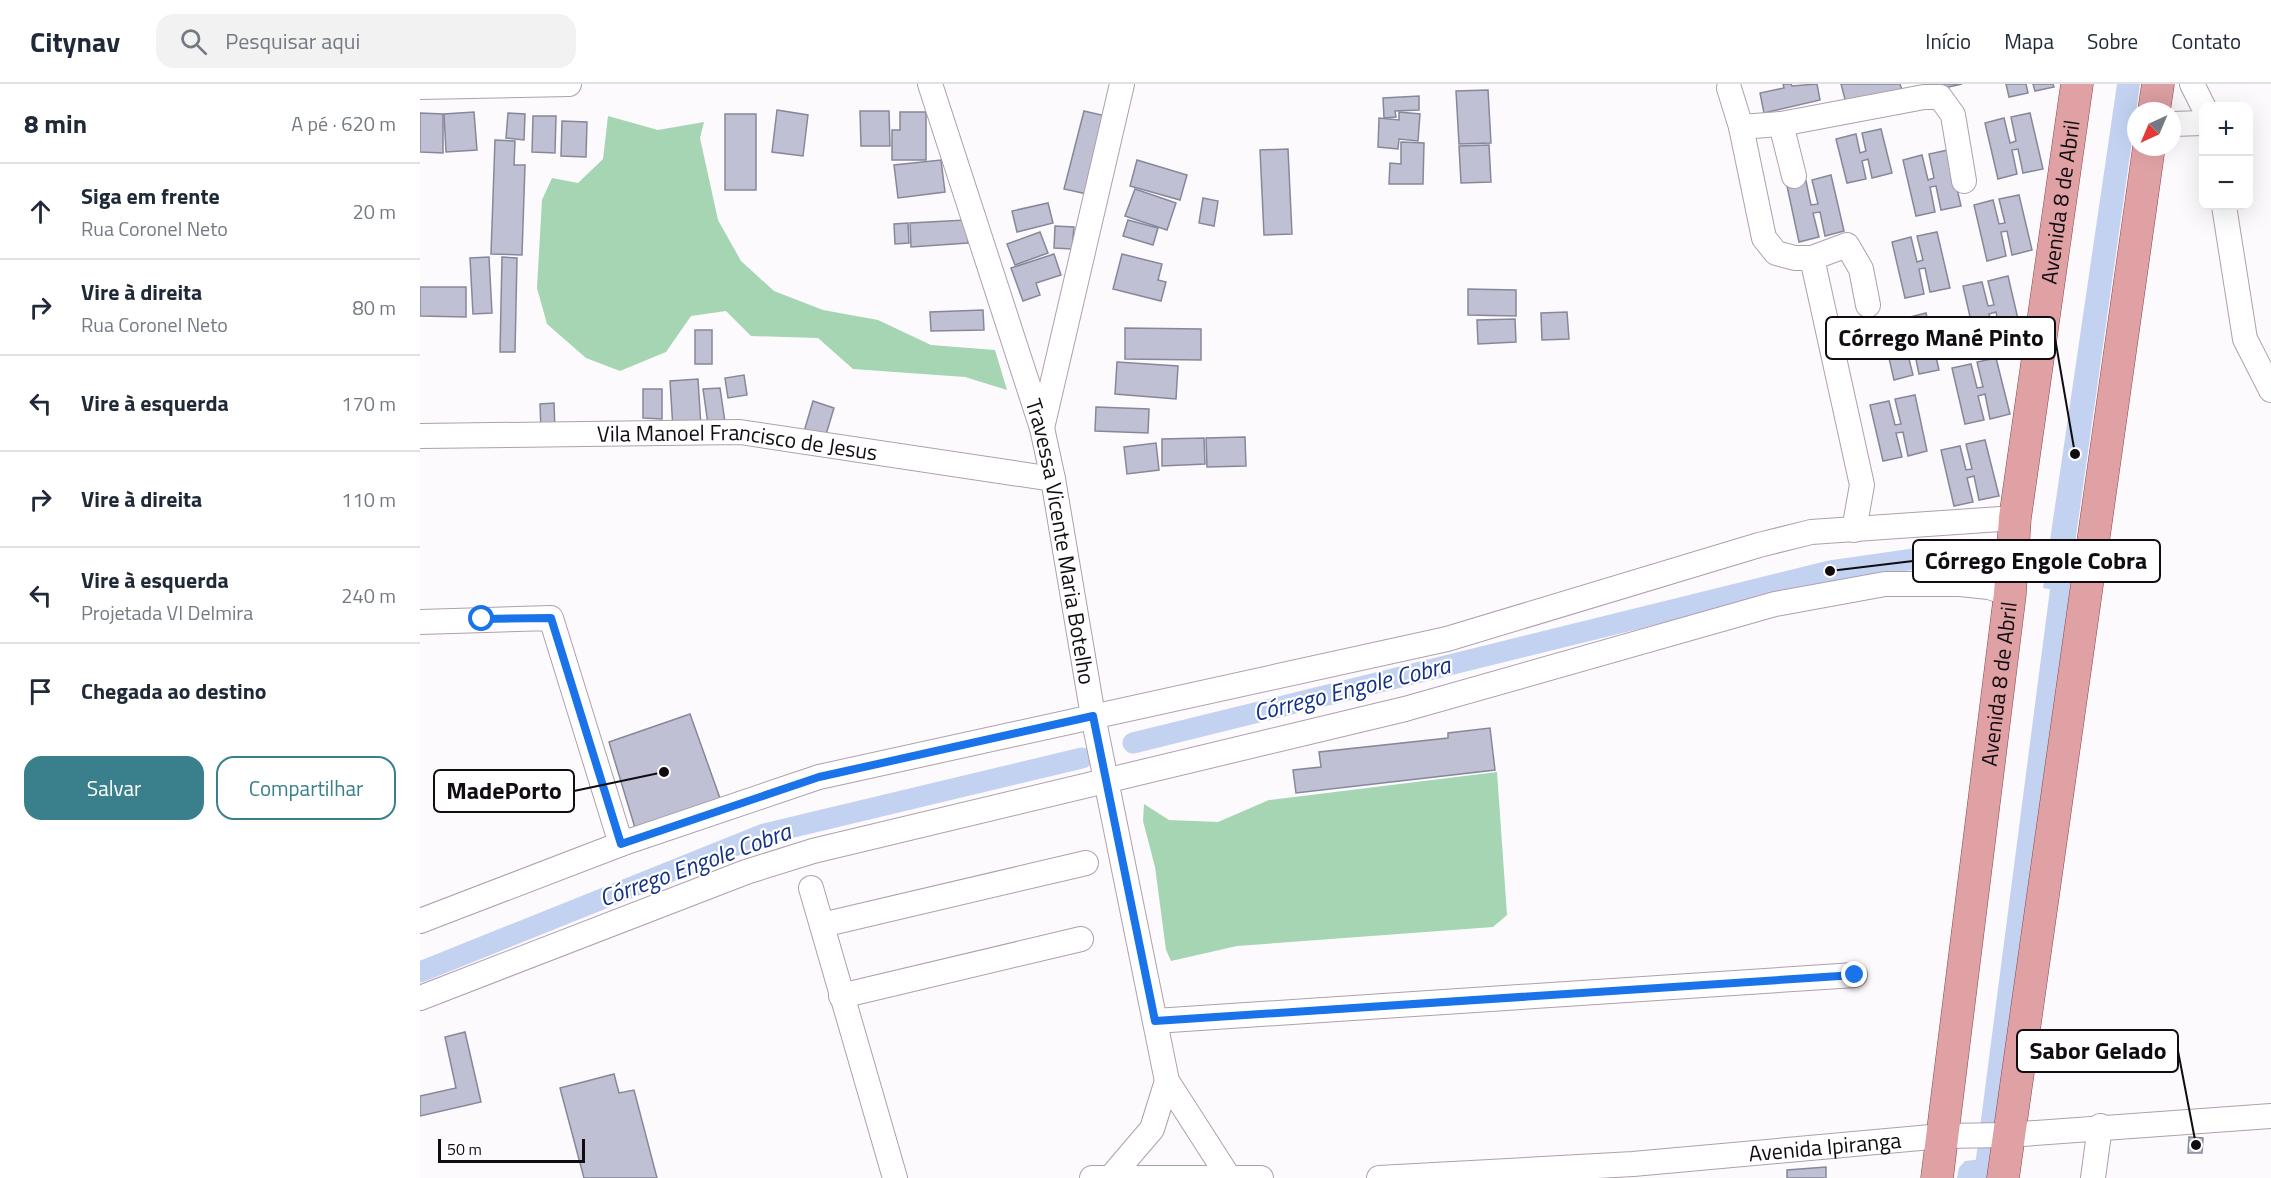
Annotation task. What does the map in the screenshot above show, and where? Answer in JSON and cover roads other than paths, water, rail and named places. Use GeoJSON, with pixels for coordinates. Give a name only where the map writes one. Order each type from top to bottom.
{"type":"FeatureCollection","features":[{"type":"Feature","properties":{"kind":"main road","name":"Avenida 8 de Abril"},"geometry":{"type":"LineString","coordinates":[[1937,1178],[1945,1136],[2010,594],[2015,518],[2077,84]]}},
{"type":"Feature","properties":{"kind":"main road"},"geometry":{"type":"LineString","coordinates":[[2155,102],[2158,84]]}},
{"type":"Feature","properties":{"kind":"main road"},"geometry":{"type":"LineString","coordinates":[[2003,1178],[2006,1135],[2148,156]]}},
{"type":"Feature","properties":{"kind":"street"},"geometry":{"type":"LineString","coordinates":[[420,87],[569,84]]}},
{"type":"Feature","properties":{"kind":"street","name":"Travessa Vicente Maria Botelho"},"geometry":{"type":"LineString","coordinates":[[930,84],[1042,428],[1053,479],[1093,716],[1167,1081],[1228,1176]]}},
{"type":"Feature","properties":{"kind":"street"},"geometry":{"type":"LineString","coordinates":[[1042,428],[1122,84]]}},
{"type":"Feature","properties":{"kind":"street"},"geometry":{"type":"LineString","coordinates":[[2192,84],[2201,102]]}},
{"type":"Feature","properties":{"kind":"street"},"geometry":{"type":"LineString","coordinates":[[1729,88],[1741,127],[1764,238],[1776,254],[1795,258],[1812,258],[1847,244],[1861,269],[1868,305]]}},
{"type":"Feature","properties":{"kind":"street"},"geometry":{"type":"LineString","coordinates":[[1741,127],[1781,124],[1924,97],[1940,97],[1953,115],[1964,181]]}},
{"type":"Feature","properties":{"kind":"street"},"geometry":{"type":"LineString","coordinates":[[2181,124],[2199,123]]}},
{"type":"Feature","properties":{"kind":"street"},"geometry":{"type":"LineString","coordinates":[[1781,124],[1794,176]]}},
{"type":"Feature","properties":{"kind":"street"},"geometry":{"type":"LineString","coordinates":[[2225,210],[2245,339],[2271,390]]}},
{"type":"Feature","properties":{"kind":"street"},"geometry":{"type":"LineString","coordinates":[[1812,258],[1862,485],[1854,530]]}},
{"type":"Feature","properties":{"kind":"street","name":"Vila Manoel Francisco de Jesus"},"geometry":{"type":"LineString","coordinates":[[420,436],[740,432],[1053,479]]}},
{"type":"Feature","properties":{"kind":"street"},"geometry":{"type":"LineString","coordinates":[[420,921],[621,844],[819,777],[1447,639],[1759,545],[1811,532],[2015,518]]}},
{"type":"Feature","properties":{"kind":"street"},"geometry":{"type":"LineString","coordinates":[[420,998],[747,872],[813,851],[1405,709],[1774,604],[1885,584],[1989,586],[2010,594]]}},
{"type":"Feature","properties":{"kind":"street"},"geometry":{"type":"LineString","coordinates":[[420,622],[551,618],[621,844]]}},
{"type":"Feature","properties":{"kind":"street"},"geometry":{"type":"LineString","coordinates":[[822,925],[1086,863]]}},
{"type":"Feature","properties":{"kind":"street"},"geometry":{"type":"LineString","coordinates":[[811,888],[840,996],[895,1178]]}},
{"type":"Feature","properties":{"kind":"street"},"geometry":{"type":"LineString","coordinates":[[840,996],[1081,939]]}},
{"type":"Feature","properties":{"kind":"street"},"geometry":{"type":"LineString","coordinates":[[1155,1021],[1855,975]]}},
{"type":"Feature","properties":{"kind":"street","name":"Travessa Vicente Maria Botelho"},"geometry":{"type":"LineString","coordinates":[[1111,1177],[1152,1130],[1167,1081]]}},
{"type":"Feature","properties":{"kind":"street","name":"Avenida Ipiranga"},"geometry":{"type":"LineString","coordinates":[[1379,1178],[1633,1171],[1945,1136],[2006,1135],[2100,1126],[2271,1116]]}},
{"type":"Feature","properties":{"kind":"street"},"geometry":{"type":"LineString","coordinates":[[2093,1178],[2100,1126]]}},
{"type":"Feature","properties":{"kind":"street"},"geometry":{"type":"LineString","coordinates":[[1092,1178],[1228,1176],[1261,1178]]}},
{"type":"Feature","properties":{"kind":"water"},"geometry":{"type":"Polygon","coordinates":[[[2117,84],[2140,84],[2137,102],[2127,102],[2127,156],[2130,156],[2068,593],[2043,588],[2117,84]]]}},
{"type":"Feature","properties":{"kind":"water"},"geometry":{"type":"Polygon","coordinates":[[[1983,1159],[1990,1163],[1991,1178],[1957,1178],[1959,1168],[1965,1161],[1983,1159]]]}},
{"type":"Feature","properties":{"kind":"waterway","name":"Córrego Engole Cobra"},"geometry":{"type":"LineString","coordinates":[[1133,743],[1830,571],[1935,556],[1994,559]]}},
{"type":"Feature","properties":{"kind":"waterway"},"geometry":{"type":"LineString","coordinates":[[1984,1178],[2064,563]]}},
{"type":"Feature","properties":{"kind":"waterway","name":"Córrego Engole Cobra"},"geometry":{"type":"LineString","coordinates":[[420,972],[764,834],[1082,758]]}},
{"type":"Feature","properties":{"kind":"place","name":"Córrego Mané Pinto"},"geometry":{"type":"Point","coordinates":[2075,454]}},
{"type":"Feature","properties":{"kind":"place","name":"Córrego Engole Cobra"},"geometry":{"type":"Point","coordinates":[1830,571]}},
{"type":"Feature","properties":{"kind":"place","name":"MadePorto"},"geometry":{"type":"Point","coordinates":[664,772]}},
{"type":"Feature","properties":{"kind":"place","name":"Sabor Gelado"},"geometry":{"type":"Point","coordinates":[2196,1145]}}]}
